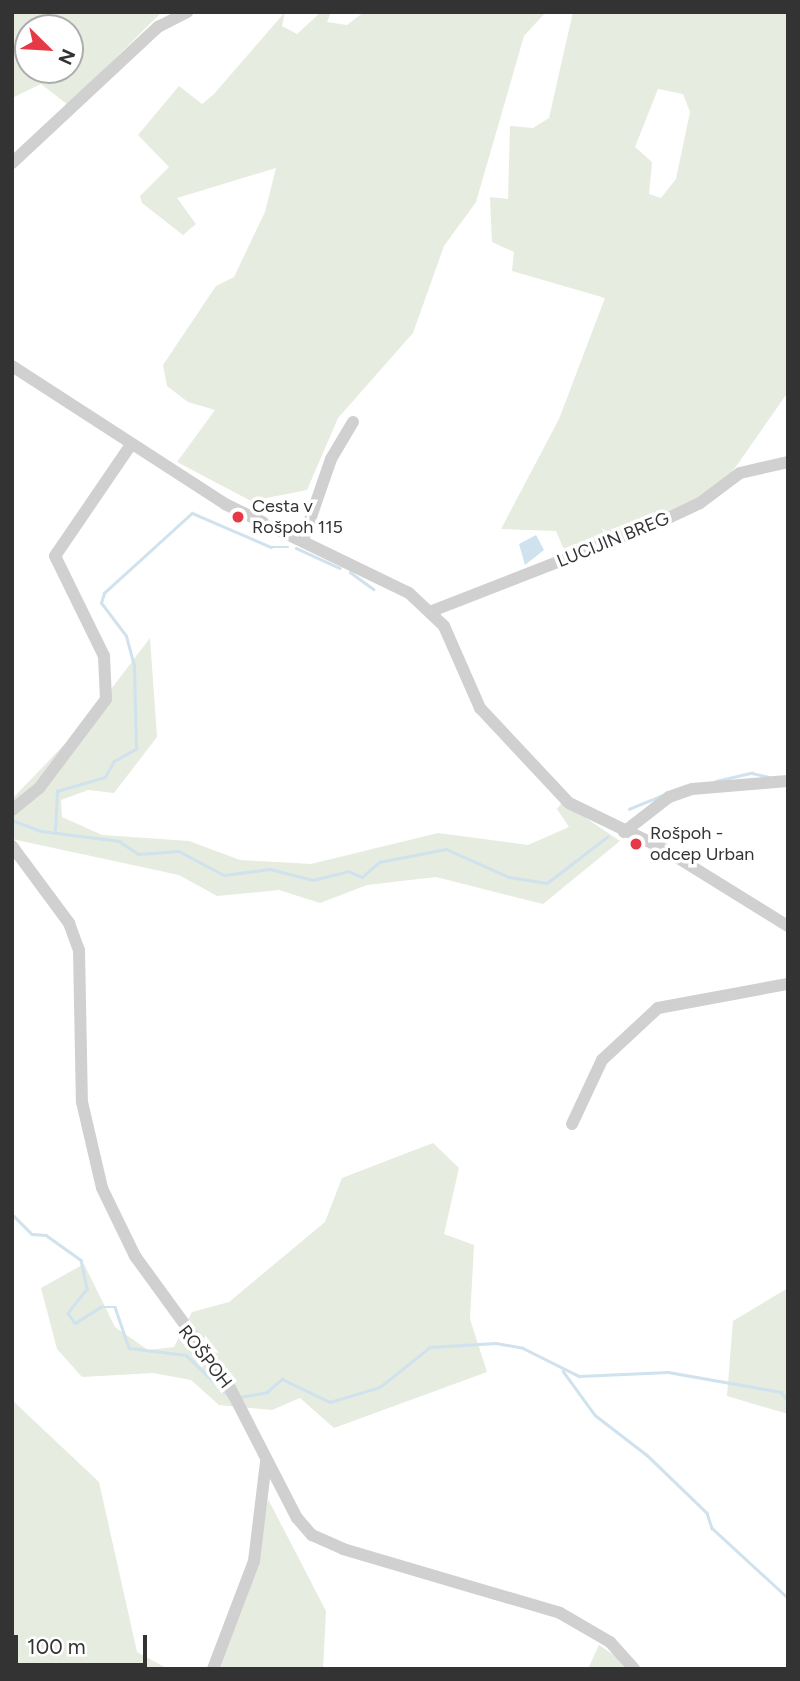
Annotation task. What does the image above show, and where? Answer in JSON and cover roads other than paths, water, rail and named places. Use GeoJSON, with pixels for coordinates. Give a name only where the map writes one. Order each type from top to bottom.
{"type":"FeatureCollection","features":[{"type":"Feature","properties":{"kind":"street"},"geometry":{"type":"LineString","coordinates":[[12,163],[130,53],[187,12]]}},
{"type":"Feature","properties":{"kind":"street"},"geometry":{"type":"LineString","coordinates":[[12,366],[130,446],[225,504],[303,541],[432,611],[480,708],[511,746],[569,803],[624,832],[662,848],[788,926]]}},
{"type":"Feature","properties":{"kind":"street"},"geometry":{"type":"LineString","coordinates":[[303,541],[331,459],[353,422]]}},
{"type":"Feature","properties":{"kind":"street"},"geometry":{"type":"LineString","coordinates":[[12,810],[40,788],[106,699],[104,656],[55,556],[130,446]]}},
{"type":"Feature","properties":{"kind":"street","name":"LUCIJIN BREG"},"geometry":{"type":"LineString","coordinates":[[432,611],[653,525],[700,503],[740,473],[788,462]]}},
{"type":"Feature","properties":{"kind":"street"},"geometry":{"type":"LineString","coordinates":[[624,832],[669,797],[692,789],[788,781]]}},
{"type":"Feature","properties":{"kind":"street","name":"ROŠPOH"},"geometry":{"type":"LineString","coordinates":[[12,846],[69,923],[79,950],[82,1101],[102,1188],[135,1256],[229,1384],[266,1461],[312,1535],[504,1601],[560,1612],[610,1642],[634,1669]]}},
{"type":"Feature","properties":{"kind":"street"},"geometry":{"type":"LineString","coordinates":[[572,1124],[603,1060],[658,1008],[788,984]]}},
{"type":"Feature","properties":{"kind":"street"},"geometry":{"type":"LineString","coordinates":[[213,1669],[254,1562],[266,1461]]}},
{"type":"Feature","properties":{"kind":"water"},"geometry":{"type":"Polygon","coordinates":[[[536,535],[544,550],[525,565],[519,544],[536,535]]]}},
{"type":"Feature","properties":{"kind":"waterway"},"geometry":{"type":"LineString","coordinates":[[55,830],[57,791],[105,777],[114,761],[136,749],[134,666],[126,636],[101,603],[104,593],[192,513],[271,547],[288,547]]}},
{"type":"Feature","properties":{"kind":"waterway"},"geometry":{"type":"LineString","coordinates":[[296,548],[340,568]]}},
{"type":"Feature","properties":{"kind":"waterway"},"geometry":{"type":"LineString","coordinates":[[350,572],[373,589]]}},
{"type":"Feature","properties":{"kind":"waterway"},"geometry":{"type":"LineString","coordinates":[[716,781],[752,773],[770,777]]}},
{"type":"Feature","properties":{"kind":"waterway"},"geometry":{"type":"LineString","coordinates":[[629,809],[685,786]]}},
{"type":"Feature","properties":{"kind":"waterway"},"geometry":{"type":"LineString","coordinates":[[12,820],[41,831],[119,841],[138,854],[179,851],[224,875],[270,869],[313,880],[348,871],[362,877],[379,862],[446,849],[509,877],[547,883],[607,837]]}},
{"type":"Feature","properties":{"kind":"waterway"},"geometry":{"type":"LineString","coordinates":[[12,1214],[32,1234],[46,1235],[81,1260],[87,1289],[68,1313],[75,1323],[101,1307],[115,1307],[129,1348],[186,1355],[230,1397]]}},
{"type":"Feature","properties":{"kind":"waterway"},"geometry":{"type":"LineString","coordinates":[[240,1397],[267,1392],[282,1379],[330,1402],[380,1387],[430,1347],[496,1343],[523,1348],[579,1376],[668,1372],[781,1392],[788,1401]]}},
{"type":"Feature","properties":{"kind":"waterway"},"geometry":{"type":"LineString","coordinates":[[563,1371],[595,1415],[647,1455],[707,1513],[712,1528],[788,1598]]}},
{"type":"Feature","properties":{"kind":"place","name":"Cesta v Rošpoh 115"},"geometry":{"type":"Point","coordinates":[238,517]}},
{"type":"Feature","properties":{"kind":"place","name":"Rošpoh - odcep Urban"},"geometry":{"type":"Point","coordinates":[636,844]}}]}
